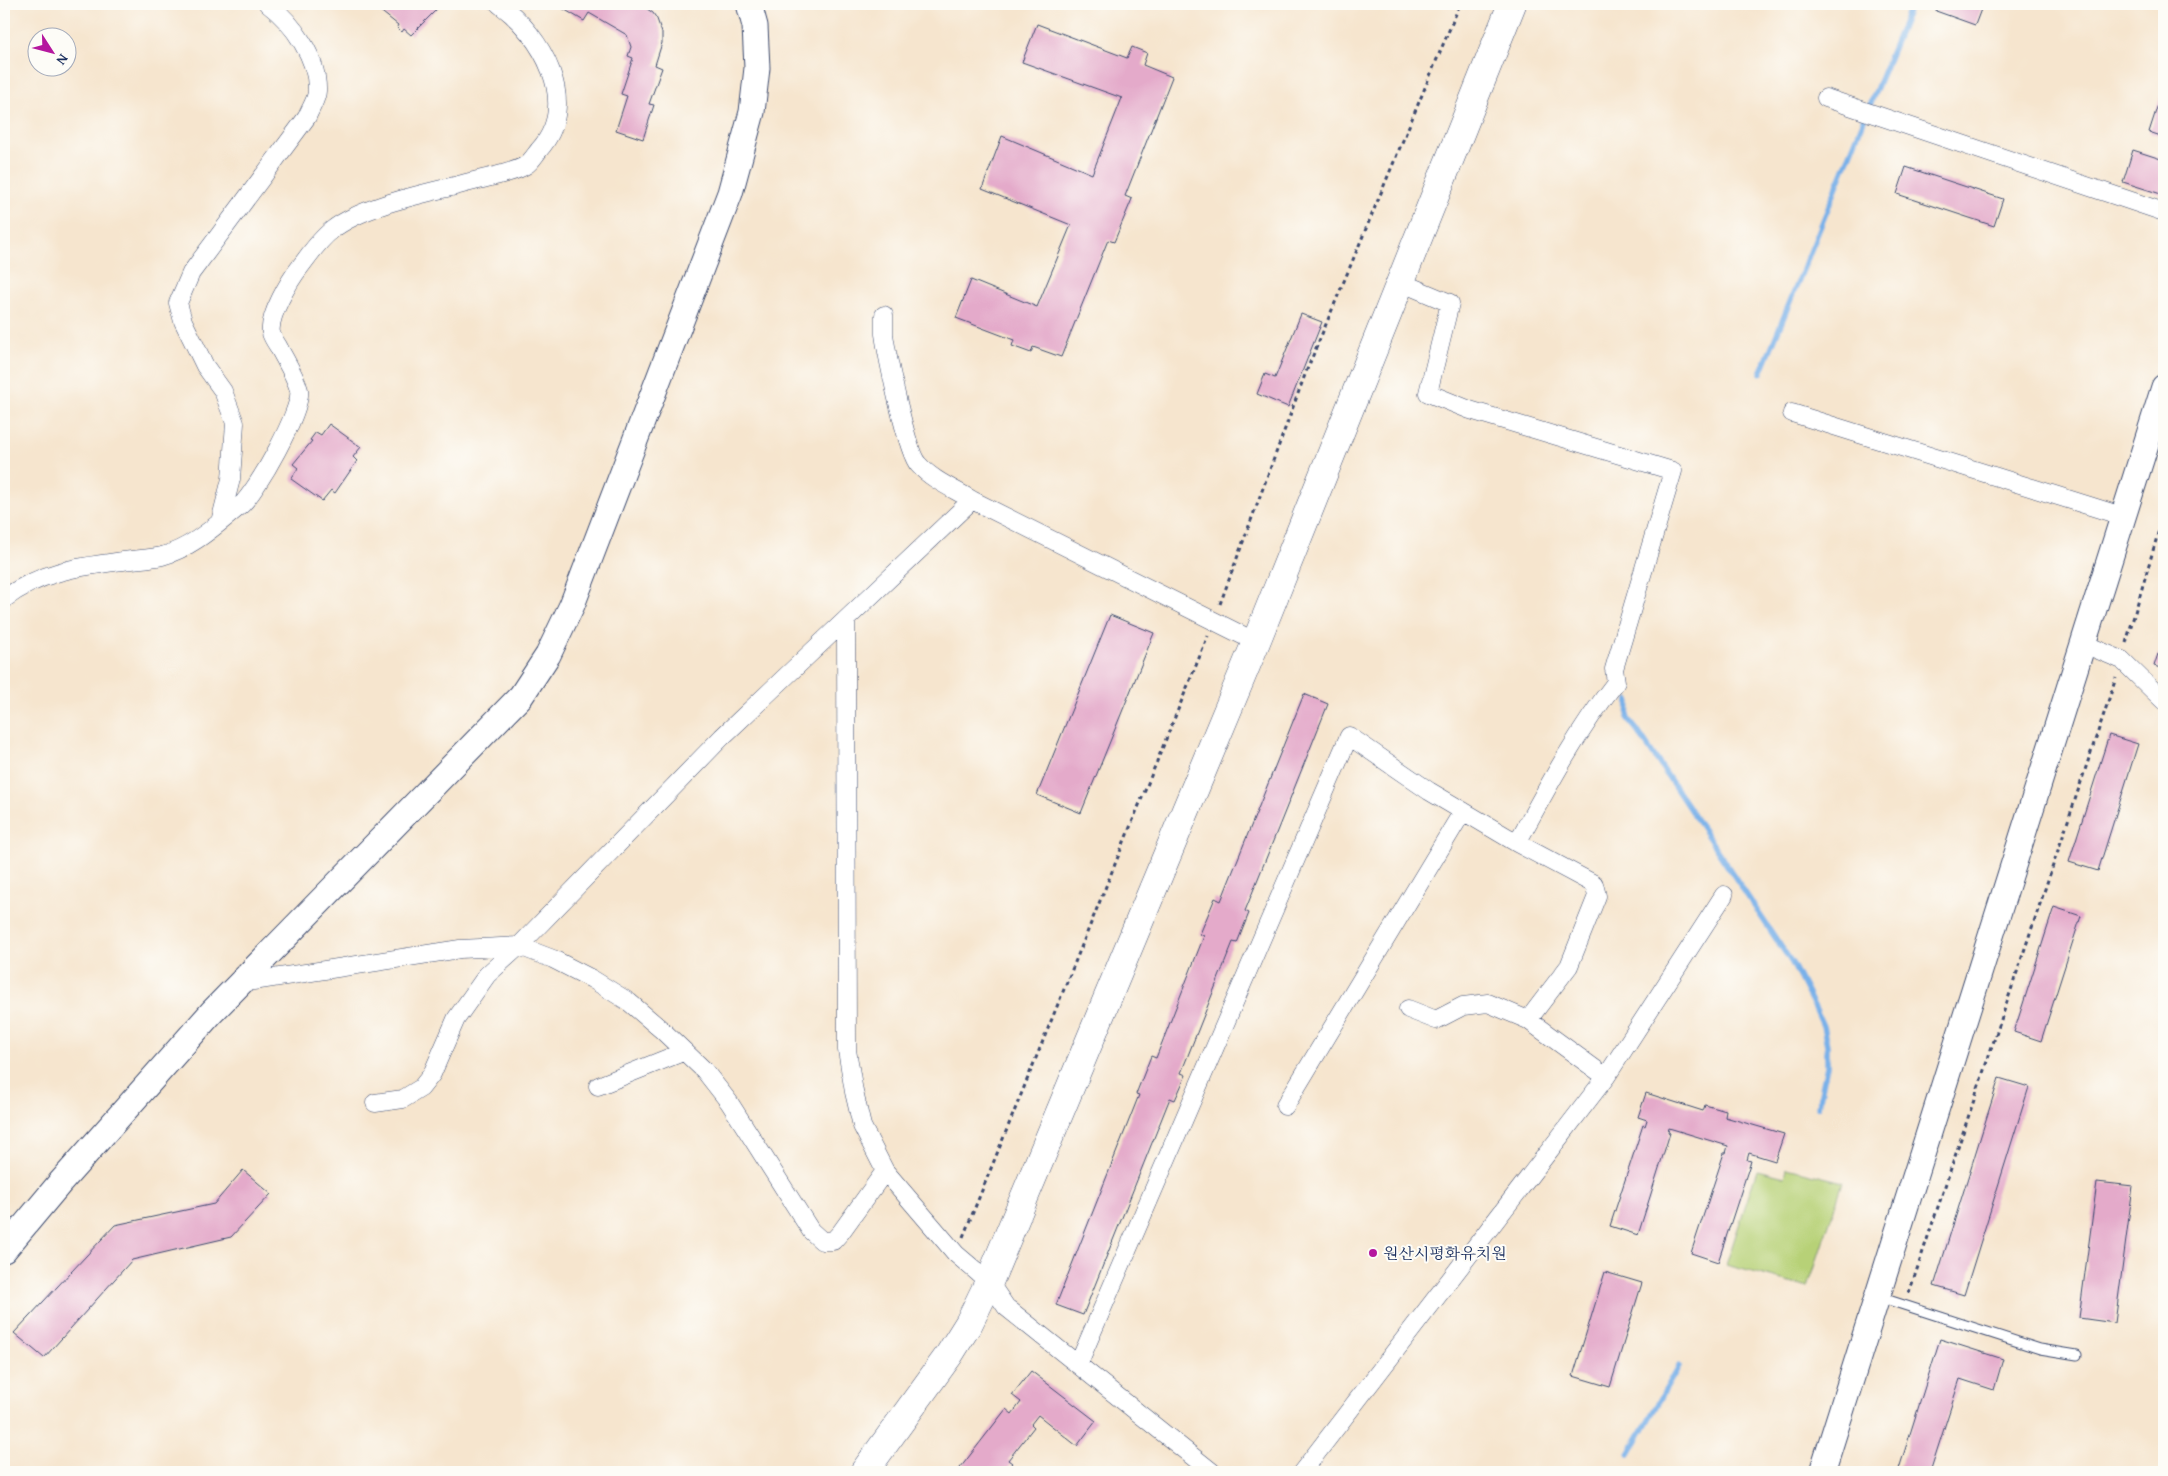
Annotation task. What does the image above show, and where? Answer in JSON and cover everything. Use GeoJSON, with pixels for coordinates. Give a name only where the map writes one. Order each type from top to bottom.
{"type":"FeatureCollection","features":[{"type":"Feature","properties":{"kind":"highway"},"geometry":{"type":"LineString","coordinates":[[864,1472],[949,1355],[969,1323],[989,1282],[1256,642],[1512,4]]}},
{"type":"Feature","properties":{"kind":"street"},"geometry":{"type":"LineString","coordinates":[[220,522],[231,479],[234,423],[223,391],[205,366],[182,321],[178,303],[191,273],[307,117],[317,92],[314,70],[306,48],[278,11],[268,4]]}},
{"type":"Feature","properties":{"kind":"street"},"geometry":{"type":"LineString","coordinates":[[4,598],[35,579],[93,565],[162,556],[190,545],[243,503],[256,486],[292,421],[299,402],[299,392],[293,376],[271,333],[273,318],[293,276],[318,243],[332,230],[366,212],[527,165],[549,139],[556,121],[557,91],[534,36],[499,4]]}},
{"type":"Feature","properties":{"kind":"street"},"geometry":{"type":"LineString","coordinates":[[4,1250],[60,1183],[241,983],[521,696],[548,655],[572,606],[730,193],[752,112],[758,68],[755,26],[749,4]]}},
{"type":"Feature","properties":{"kind":"street"},"geometry":{"type":"LineString","coordinates":[[1826,98],[2164,212]]}},
{"type":"Feature","properties":{"kind":"street"},"geometry":{"type":"LineString","coordinates":[[1400,282],[1450,303],[1428,393],[1470,410],[1673,471],[1614,669],[1616,682],[1554,776],[1517,843]]}},
{"type":"Feature","properties":{"kind":"street"},"geometry":{"type":"LineString","coordinates":[[884,315],[884,333],[894,382],[910,450],[916,463],[930,475],[972,500],[1256,642]]}},
{"type":"Feature","properties":{"kind":"street"},"geometry":{"type":"LineString","coordinates":[[1822,1472],[2164,387]]}},
{"type":"Feature","properties":{"kind":"street"},"geometry":{"type":"LineString","coordinates":[[1792,412],[2122,516]]}},
{"type":"Feature","properties":{"kind":"street"},"geometry":{"type":"LineString","coordinates":[[375,1103],[403,1099],[421,1088],[432,1074],[456,1019],[486,975],[519,946],[722,738],[972,500]]}},
{"type":"Feature","properties":{"kind":"street"},"geometry":{"type":"LineString","coordinates":[[846,621],[847,1050],[862,1126],[886,1171],[956,1254],[989,1282],[1006,1307],[1212,1472]]}},
{"type":"Feature","properties":{"kind":"street"},"geometry":{"type":"LineString","coordinates":[[2084,644],[2122,660],[2164,701]]}},
{"type":"Feature","properties":{"kind":"street"},"geometry":{"type":"LineString","coordinates":[[1078,1365],[1349,736],[1428,791],[1517,843],[1594,884],[1597,896],[1569,966],[1528,1020]]}},
{"type":"Feature","properties":{"kind":"street"},"geometry":{"type":"LineString","coordinates":[[1285,1106],[1463,811]]}},
{"type":"Feature","properties":{"kind":"street"},"geometry":{"type":"LineString","coordinates":[[1302,1472],[1606,1077],[1724,895]]}},
{"type":"Feature","properties":{"kind":"street"},"geometry":{"type":"LineString","coordinates":[[241,983],[460,949],[519,946],[553,959],[592,979],[629,1002],[704,1070],[728,1102],[811,1231],[822,1241],[833,1241],[886,1171]]}},
{"type":"Feature","properties":{"kind":"street"},"geometry":{"type":"LineString","coordinates":[[1408,1009],[1436,1020],[1463,1006],[1488,1003],[1528,1020],[1606,1077]]}},
{"type":"Feature","properties":{"kind":"street"},"geometry":{"type":"LineString","coordinates":[[598,1086],[683,1052]]}},
{"type":"Feature","properties":{"kind":"lane"},"geometry":{"type":"LineString","coordinates":[[1877,1296],[2040,1349],[2077,1355]]}},
{"type":"Feature","properties":{"kind":"path"},"geometry":{"type":"LineString","coordinates":[[1904,1305],[2122,660],[2164,513]]}},
{"type":"Feature","properties":{"kind":"green space"},"geometry":{"type":"Polygon","coordinates":[[[1787,1168],[1843,1182],[1808,1287],[1726,1265],[1757,1170],[1785,1177],[1787,1168]]]}},
{"type":"Feature","properties":{"kind":"building"},"geometry":{"type":"Polygon","coordinates":[[[373,4],[437,4],[434,7],[437,9],[411,35],[404,29],[402,32],[397,27],[398,25],[378,9],[376,11],[371,7],[373,4]]]}},
{"type":"Feature","properties":{"kind":"building"},"geometry":{"type":"Polygon","coordinates":[[[555,4],[640,4],[653,13],[657,19],[662,33],[662,43],[655,65],[662,68],[649,104],[654,105],[643,139],[616,130],[627,96],[621,94],[633,58],[628,56],[631,47],[627,35],[589,13],[584,21],[555,4]]]}},
{"type":"Feature","properties":{"kind":"building"},"geometry":{"type":"Polygon","coordinates":[[[1938,4],[1983,4],[1975,25],[1936,11],[1938,4]]]}},
{"type":"Feature","properties":{"kind":"building"},"geometry":{"type":"Polygon","coordinates":[[[1037,24],[1127,58],[1132,47],[1147,53],[1143,65],[1172,77],[1125,196],[1132,199],[1114,242],[1108,240],[1061,357],[1033,347],[1031,353],[1012,346],[1014,340],[956,318],[971,280],[1037,307],[1071,225],[982,189],[1002,136],[1092,174],[1122,98],[1022,62],[1037,24]]]}},
{"type":"Feature","properties":{"kind":"building"},"geometry":{"type":"Polygon","coordinates":[[[2164,86],[2164,137],[2149,132],[2164,86]]]}},
{"type":"Feature","properties":{"kind":"building"},"geometry":{"type":"Polygon","coordinates":[[[2133,150],[2164,160],[2164,195],[2123,182],[2133,150]]]}},
{"type":"Feature","properties":{"kind":"building"},"geometry":{"type":"Polygon","coordinates":[[[1906,167],[2003,199],[1994,226],[1897,194],[1906,167]]]}},
{"type":"Feature","properties":{"kind":"building"},"geometry":{"type":"Polygon","coordinates":[[[1301,314],[1322,322],[1288,407],[1257,394],[1265,374],[1275,378],[1301,314]]]}},
{"type":"Feature","properties":{"kind":"building"},"geometry":{"type":"Polygon","coordinates":[[[329,424],[361,447],[353,457],[357,461],[335,493],[331,490],[322,501],[291,479],[298,468],[293,464],[312,441],[310,440],[316,432],[321,435],[329,424]]]}},
{"type":"Feature","properties":{"kind":"building"},"geometry":{"type":"Polygon","coordinates":[[[1110,615],[1154,633],[1081,813],[1037,795],[1110,615]]]}},
{"type":"Feature","properties":{"kind":"building"},"geometry":{"type":"Polygon","coordinates":[[[2158,654],[2164,656],[2164,669],[2154,666],[2158,654]]]}},
{"type":"Feature","properties":{"kind":"building"},"geometry":{"type":"Polygon","coordinates":[[[1304,694],[1328,704],[1245,911],[1249,913],[1237,943],[1233,942],[1181,1073],[1186,1075],[1175,1100],[1170,1098],[1083,1315],[1056,1305],[1139,1095],[1136,1094],[1151,1056],[1156,1058],[1204,936],[1200,934],[1215,898],[1221,901],[1304,694]]]}},
{"type":"Feature","properties":{"kind":"building"},"geometry":{"type":"Polygon","coordinates":[[[2109,735],[2138,744],[2098,871],[2069,862],[2109,735]]]}},
{"type":"Feature","properties":{"kind":"building"},"geometry":{"type":"Polygon","coordinates":[[[2054,907],[2081,916],[2041,1041],[2014,1032],[2054,907]]]}},
{"type":"Feature","properties":{"kind":"building"},"geometry":{"type":"Polygon","coordinates":[[[1999,1078],[2029,1087],[1964,1295],[1934,1286],[1999,1078]]]}},
{"type":"Feature","properties":{"kind":"building"},"geometry":{"type":"Polygon","coordinates":[[[1646,1093],[1703,1111],[1705,1105],[1726,1111],[1725,1117],[1784,1134],[1775,1161],[1749,1153],[1747,1160],[1751,1161],[1718,1262],[1691,1253],[1728,1146],[1669,1128],[1668,1132],[1670,1133],[1638,1235],[1610,1226],[1643,1125],[1645,1126],[1647,1120],[1638,1117],[1646,1093]]]}},
{"type":"Feature","properties":{"kind":"building"},"geometry":{"type":"Polygon","coordinates":[[[243,1170],[271,1194],[231,1237],[132,1260],[44,1358],[14,1333],[115,1225],[214,1204],[243,1170]]]}},
{"type":"Feature","properties":{"kind":"building"},"geometry":{"type":"Polygon","coordinates":[[[2097,1182],[2133,1186],[2115,1323],[2079,1318],[2097,1182]]]}},
{"type":"Feature","properties":{"kind":"building"},"geometry":{"type":"Polygon","coordinates":[[[1605,1272],[1642,1283],[1610,1387],[1573,1376],[1605,1272]]]}},
{"type":"Feature","properties":{"kind":"building"},"geometry":{"type":"Polygon","coordinates":[[[1940,1339],[2003,1359],[1994,1390],[1960,1379],[1930,1472],[1898,1472],[1940,1339]]]}},
{"type":"Feature","properties":{"kind":"building"},"geometry":{"type":"Polygon","coordinates":[[[1031,1371],[1096,1421],[1077,1446],[1038,1415],[1031,1424],[1034,1427],[1008,1460],[1012,1463],[1005,1472],[957,1472],[1006,1409],[1012,1414],[1021,1402],[1012,1395],[1031,1371]]]}},
{"type":"Feature","properties":{"kind":"waterway"},"geometry":{"type":"LineString","coordinates":[[1761,373],[1911,4]]}},
{"type":"Feature","properties":{"kind":"waterway"},"geometry":{"type":"LineString","coordinates":[[1629,700],[1628,719],[1792,963],[1815,1008],[1823,1026],[1827,1045],[1827,1066],[1818,1107]]}},
{"type":"Feature","properties":{"kind":"waterway"},"geometry":{"type":"LineString","coordinates":[[1629,1454],[1679,1366]]}},
{"type":"Feature","properties":{"kind":"place","name":"원산시평화유치원"},"geometry":{"type":"Point","coordinates":[1373,1253]}}]}
